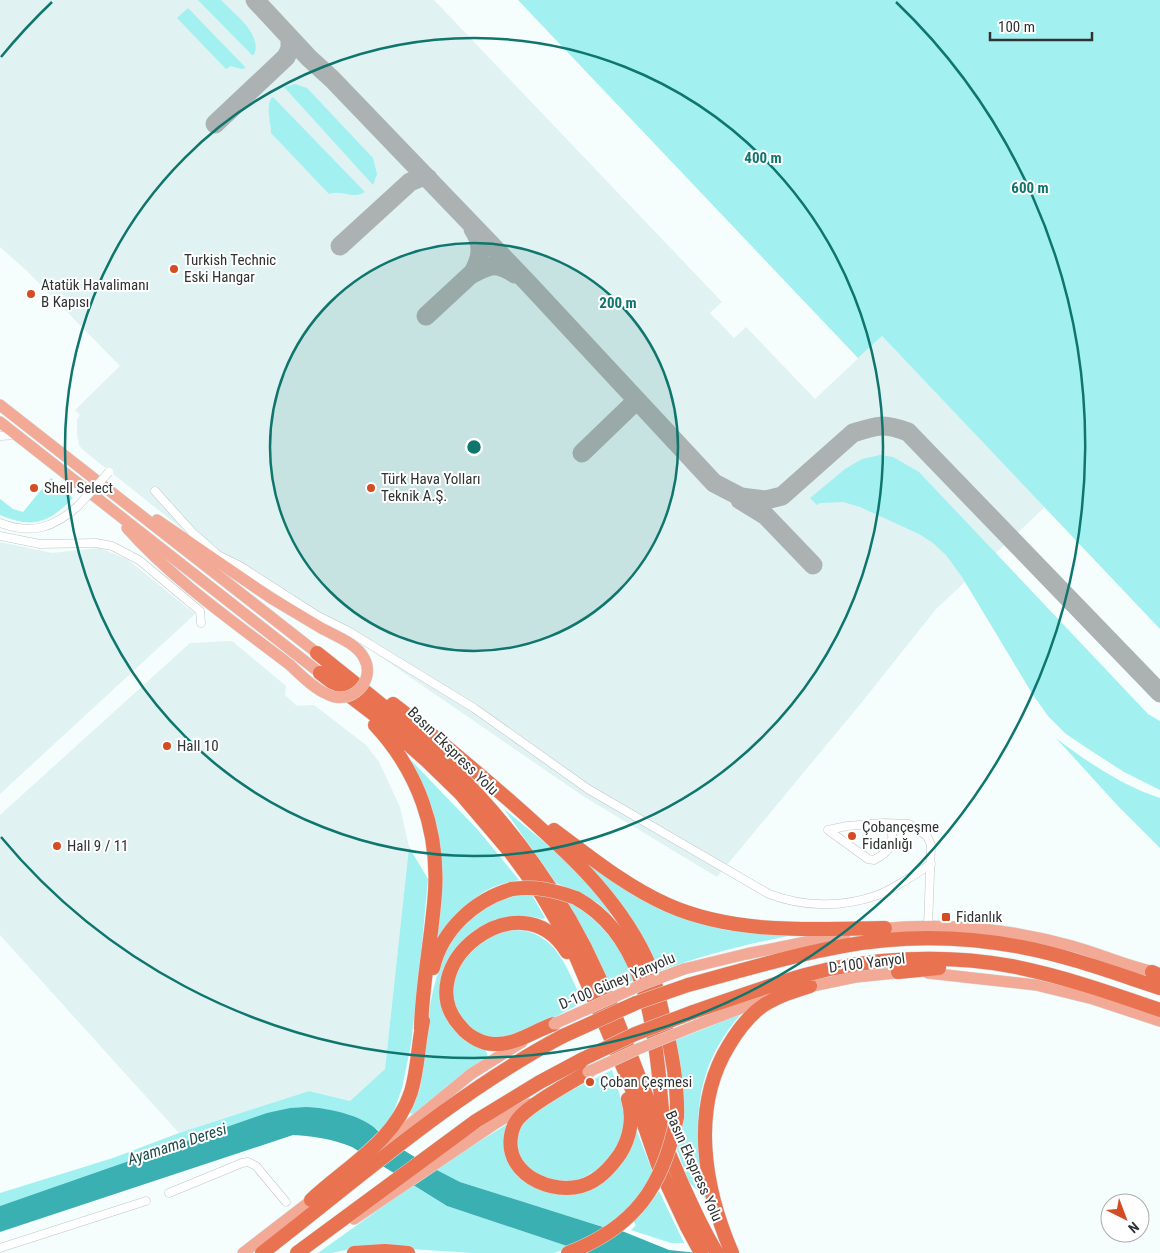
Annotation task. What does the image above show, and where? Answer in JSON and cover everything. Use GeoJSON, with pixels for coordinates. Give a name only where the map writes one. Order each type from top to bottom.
{"type":"FeatureCollection","features":[{"type":"Feature","properties":{"kind":"highway","name":"Basın Ekspress Yolu"},"geometry":{"type":"LineString","coordinates":[[317,653],[380,704],[449,765],[494,814],[529,857],[580,938],[598,976],[620,1026],[660,1134],[692,1206],[703,1251]]}},
{"type":"Feature","properties":{"kind":"highway"},"geometry":{"type":"LineString","coordinates":[[317,653],[336,662],[396,706],[452,751],[558,844],[592,877],[618,911],[646,958],[657,987],[670,1043],[676,1086],[676,1117],[673,1135],[664,1165],[645,1199],[617,1226],[568,1253]]}},
{"type":"Feature","properties":{"kind":"highway","name":"Basın Ekspress Yolu"},"geometry":{"type":"LineString","coordinates":[[320,673],[376,716],[426,760],[494,831],[526,873],[571,945],[628,1081],[658,1166],[687,1228],[703,1251]]}},
{"type":"Feature","properties":{"kind":"highway"},"geometry":{"type":"LineString","coordinates":[[320,673],[375,726],[400,755],[416,785],[427,816],[433,847],[435,890],[422,1004],[422,1029]]}},
{"type":"Feature","properties":{"kind":"highway"},"geometry":{"type":"LineString","coordinates":[[504,796],[530,811],[638,889],[669,906],[744,926],[783,929],[885,928]]}},
{"type":"Feature","properties":{"kind":"highway"},"geometry":{"type":"LineString","coordinates":[[311,1200],[384,1138],[396,1123],[411,1093],[416,1075],[422,1029],[434,965],[439,949],[448,934],[475,907],[490,897],[512,889],[536,888],[556,891],[576,898],[595,910],[612,926],[632,958],[641,978],[652,1028],[664,1126],[679,1178]]}},
{"type":"Feature","properties":{"kind":"highway"},"geometry":{"type":"LineString","coordinates":[[554,1024],[510,1042],[498,1044],[488,1044],[472,1037],[450,1014],[446,1001],[449,976],[459,955],[476,937],[492,928],[514,923],[535,925],[551,933],[560,942],[590,992]]}},
{"type":"Feature","properties":{"kind":"highway"},"geometry":{"type":"LineString","coordinates":[[262,1253],[469,1093],[505,1068],[563,1036],[628,1007],[688,985],[799,955],[845,945],[890,940],[938,938],[991,942],[1045,952],[1160,988]]}},
{"type":"Feature","properties":{"kind":"highway"},"geometry":{"type":"LineString","coordinates":[[621,1065],[631,1109],[631,1119],[628,1138],[616,1160],[600,1176],[585,1185],[560,1187],[539,1183],[526,1174],[515,1161],[511,1148],[516,1122],[527,1110],[585,1066],[628,1038],[698,1018],[805,975],[884,961],[982,962],[1020,968],[1073,982],[1160,1010]]}},
{"type":"Feature","properties":{"kind":"highway"},"geometry":{"type":"LineString","coordinates":[[898,972],[935,968],[954,969],[1073,982]]}},
{"type":"Feature","properties":{"kind":"highway"},"geometry":{"type":"LineString","coordinates":[[732,1253],[723,1230],[710,1184],[705,1124],[708,1093],[727,1048],[734,1036],[754,1013],[778,998],[810,986]]}},
{"type":"Feature","properties":{"kind":"highway"},"geometry":{"type":"LineString","coordinates":[[298,1253],[476,1121],[540,1082],[585,1066]]}},
{"type":"Feature","properties":{"kind":"highway"},"geometry":{"type":"LineString","coordinates":[[354,1253],[378,1251],[408,1253]]}},
{"type":"Feature","properties":{"kind":"main road","name":"Basın Ekspress Yolu"},"geometry":{"type":"LineString","coordinates":[[0,405],[317,653]]}},
{"type":"Feature","properties":{"kind":"main road","name":"Basın Ekspress Yolu"},"geometry":{"type":"LineString","coordinates":[[0,422],[320,673]]}},
{"type":"Feature","properties":{"kind":"main road"},"geometry":{"type":"LineString","coordinates":[[110,507],[158,560],[320,690],[333,696],[346,697],[363,686],[368,668],[359,650],[272,598],[166,525],[152,518],[140,515]]}},
{"type":"Feature","properties":{"kind":"main road","name":"D-100 Güney Yanyolu"},"geometry":{"type":"LineString","coordinates":[[243,1253],[360,1165],[471,1074],[501,1054],[554,1024],[641,985],[684,969],[836,935],[885,928],[928,927],[979,929],[1028,936],[1070,946],[1157,974]]}},
{"type":"Feature","properties":{"kind":"main road","name":"D-100 Yanyol"},"geometry":{"type":"LineString","coordinates":[[698,1018],[810,986],[856,976],[898,972],[942,974],[1036,985],[1093,999],[1160,1020]]}},
{"type":"Feature","properties":{"kind":"street"},"geometry":{"type":"LineString","coordinates":[[0,436],[18,436]]}},
{"type":"Feature","properties":{"kind":"street"},"geometry":{"type":"LineString","coordinates":[[0,523],[21,529],[40,528],[52,524],[66,517],[78,506],[108,472]]}},
{"type":"Feature","properties":{"kind":"street"},"geometry":{"type":"LineString","coordinates":[[156,490],[192,532],[218,555],[240,566],[318,616],[348,631],[474,708],[588,789],[762,890],[783,899],[798,902],[814,904],[845,902],[876,895],[898,885],[931,864]]}},
{"type":"Feature","properties":{"kind":"street"},"geometry":{"type":"LineString","coordinates":[[0,536],[40,544],[96,543],[112,546],[139,560],[200,611],[201,623]]}},
{"type":"Feature","properties":{"kind":"street"},"geometry":{"type":"LineString","coordinates":[[884,823],[891,828],[893,838],[890,847],[884,855],[874,860],[868,859],[828,830],[884,823],[909,824],[927,836],[931,845],[928,927]]}},
{"type":"Feature","properties":{"kind":"street"},"geometry":{"type":"LineString","coordinates":[[168,1193],[248,1162],[256,1166],[286,1202]]}},
{"type":"Feature","properties":{"kind":"street"},"geometry":{"type":"LineString","coordinates":[[0,1248],[11,1249],[146,1201]]}},
{"type":"Feature","properties":{"kind":"shaded area"},"geometry":{"type":"Polygon","coordinates":[[[0,0],[434,0],[722,302],[710,313],[734,338],[746,327],[815,399],[882,336],[1045,507],[936,609],[862,702],[717,877],[583,796],[349,635],[322,623],[220,559],[83,450],[79,445],[77,435],[77,419],[80,415],[75,410],[120,366],[27,271],[0,247],[0,0]]]}},
{"type":"Feature","properties":{"kind":"shaded area"},"geometry":{"type":"Polygon","coordinates":[[[198,0],[221,0],[240,18],[251,32],[256,47],[254,55],[252,55],[198,0]]]}},
{"type":"Feature","properties":{"kind":"shaded area"},"geometry":{"type":"Polygon","coordinates":[[[518,0],[1160,0],[1160,629],[882,336],[858,358],[518,0]]]}},
{"type":"Feature","properties":{"kind":"shaded area"},"geometry":{"type":"Polygon","coordinates":[[[188,8],[246,68],[241,69],[231,66],[226,69],[177,18],[188,8]]]}},
{"type":"Feature","properties":{"kind":"shaded area"},"geometry":{"type":"Polygon","coordinates":[[[295,84],[307,88],[373,158],[377,174],[373,185],[284,87],[295,84]]]}},
{"type":"Feature","properties":{"kind":"shaded area"},"geometry":{"type":"Polygon","coordinates":[[[272,97],[365,192],[356,195],[329,194],[271,133],[269,106],[272,97]]]}},
{"type":"Feature","properties":{"kind":"shaded area"},"geometry":{"type":"Polygon","coordinates":[[[880,455],[893,457],[919,472],[1148,714],[1160,721],[1160,790],[1124,772],[1090,750],[1066,734],[1048,716],[1033,695],[962,577],[946,555],[933,543],[919,534],[860,507],[843,502],[820,503],[817,505],[810,498],[845,469],[862,459],[880,455]]]}},
{"type":"Feature","properties":{"kind":"shaded area"},"geometry":{"type":"Polygon","coordinates":[[[51,478],[73,498],[56,513],[40,521],[31,522],[22,522],[0,515],[0,499],[13,509],[23,512],[51,478]]]}},
{"type":"Feature","properties":{"kind":"shaded area"},"geometry":{"type":"Polygon","coordinates":[[[0,542],[52,553],[99,548],[127,559],[195,614],[0,794],[0,542]]]}},
{"type":"Feature","properties":{"kind":"shaded area"},"geometry":{"type":"Polygon","coordinates":[[[232,641],[286,686],[285,695],[297,706],[314,705],[366,745],[379,762],[400,807],[409,847],[385,1069],[350,1101],[309,1091],[179,1133],[0,935],[0,815],[190,643],[232,641]]]}},
{"type":"Feature","properties":{"kind":"shaded area"},"geometry":{"type":"Polygon","coordinates":[[[1056,738],[1080,756],[1132,787],[1160,798],[1160,848],[1118,806],[1056,738]]]}},
{"type":"Feature","properties":{"kind":"shaded area"},"geometry":{"type":"Polygon","coordinates":[[[404,753],[478,830],[519,880],[496,886],[469,903],[437,945],[440,879],[404,753]]]}},
{"type":"Feature","properties":{"kind":"shaded area"},"geometry":{"type":"Polygon","coordinates":[[[504,809],[566,860],[612,913],[610,914],[598,903],[584,895],[556,883],[504,809]]]}},
{"type":"Feature","properties":{"kind":"shaded area"},"geometry":{"type":"Polygon","coordinates":[[[409,847],[428,879],[420,965],[411,1044],[402,1088],[394,1111],[380,1131],[357,1119],[326,1109],[290,1108],[0,1206],[0,1193],[113,1158],[179,1133],[309,1091],[350,1101],[385,1069],[409,847]]]}},
{"type":"Feature","properties":{"kind":"shaded area"},"geometry":{"type":"Polygon","coordinates":[[[583,859],[694,921],[725,930],[788,936],[722,951],[657,972],[628,913],[583,859]]]}},
{"type":"Feature","properties":{"kind":"shaded area"},"geometry":{"type":"Polygon","coordinates":[[[532,895],[545,918],[510,916],[500,918],[480,927],[465,941],[441,981],[441,1001],[450,1025],[469,1042],[485,1049],[488,1057],[413,1114],[409,1113],[420,1088],[431,1000],[444,956],[468,920],[486,906],[509,897],[532,895]]]}},
{"type":"Feature","properties":{"kind":"shaded area"},"geometry":{"type":"Polygon","coordinates":[[[563,899],[588,915],[607,933],[636,979],[612,990],[598,958],[563,899]]]}},
{"type":"Feature","properties":{"kind":"shaded area"},"geometry":{"type":"Polygon","coordinates":[[[515,930],[529,932],[541,937],[551,945],[566,965],[583,1002],[521,1035],[502,1040],[478,1035],[453,1010],[454,977],[461,963],[483,941],[497,933],[515,930]]]}},
{"type":"Feature","properties":{"kind":"shaded area"},"geometry":{"type":"Polygon","coordinates":[[[741,1014],[724,1036],[712,1058],[704,1080],[698,1126],[703,1175],[708,1201],[689,1182],[677,1150],[679,1134],[674,1041],[741,1014]]]}},
{"type":"Feature","properties":{"kind":"shaded area"},"geometry":{"type":"Polygon","coordinates":[[[612,1070],[621,1100],[623,1125],[616,1149],[607,1161],[595,1174],[592,1172],[571,1181],[554,1181],[532,1173],[515,1151],[518,1123],[536,1108],[612,1070]]]}},
{"type":"Feature","properties":{"kind":"shaded area"},"geometry":{"type":"Polygon","coordinates":[[[306,1107],[338,1111],[359,1119],[378,1130],[384,1138],[431,1167],[460,1182],[606,1228],[622,1231],[669,1250],[698,1253],[588,1253],[447,1206],[352,1147],[323,1138],[293,1135],[0,1232],[0,1206],[267,1113],[306,1107]]]}},
{"type":"Feature","properties":{"kind":"shaded area"},"geometry":{"type":"Polygon","coordinates":[[[509,1123],[522,1179],[595,1186],[636,1129],[653,1173],[640,1196],[626,1213],[606,1228],[460,1182],[435,1169],[509,1123]]]}},
{"type":"Feature","properties":{"kind":"shaded area"},"geometry":{"type":"Polygon","coordinates":[[[413,1185],[447,1206],[571,1247],[554,1253],[472,1253],[364,1246],[332,1253],[318,1253],[413,1185]]]}},
{"type":"Feature","properties":{"kind":"shaded area"},"geometry":{"type":"Polygon","coordinates":[[[659,1191],[684,1243],[671,1243],[631,1230],[636,1225],[633,1221],[641,1215],[659,1191]]]}},
{"type":"Feature","properties":{"kind":"taxiway"},"geometry":{"type":"LineString","coordinates":[[255,0],[528,283],[714,483],[741,497],[766,500],[782,496],[853,433],[881,426],[893,427],[908,432],[1160,693]]}},
{"type":"Feature","properties":{"kind":"taxiway"},"geometry":{"type":"LineString","coordinates":[[215,124],[286,57],[290,49],[290,38]]}},
{"type":"Feature","properties":{"kind":"taxiway"},"geometry":{"type":"LineString","coordinates":[[340,246],[410,182],[422,177],[428,178]]}},
{"type":"Feature","properties":{"kind":"taxiway"},"geometry":{"type":"LineString","coordinates":[[473,229],[479,241],[480,252],[478,263],[472,274],[489,266],[498,266],[515,274]]}},
{"type":"Feature","properties":{"kind":"taxiway"},"geometry":{"type":"LineString","coordinates":[[426,316],[481,265]]}},
{"type":"Feature","properties":{"kind":"taxiway"},"geometry":{"type":"LineString","coordinates":[[582,453],[636,401]]}},
{"type":"Feature","properties":{"kind":"taxiway"},"geometry":{"type":"LineString","coordinates":[[740,500],[766,516],[813,565]]}},
{"type":"Feature","properties":{"kind":"place","name":"Turkish Technic Eski Hangar"},"geometry":{"type":"Point","coordinates":[174,269]}},
{"type":"Feature","properties":{"kind":"place","name":"Atatük Havalimanı B Kapısı"},"geometry":{"type":"Point","coordinates":[31,294]}},
{"type":"Feature","properties":{"kind":"place","name":"Shell Select"},"geometry":{"type":"Point","coordinates":[34,488]}},
{"type":"Feature","properties":{"kind":"place","name":"Türk Hava Yolları Teknik A.Ş."},"geometry":{"type":"Point","coordinates":[371,488]}},
{"type":"Feature","properties":{"kind":"place","name":"Hall 10"},"geometry":{"type":"Point","coordinates":[167,746]}},
{"type":"Feature","properties":{"kind":"place","name":"Çobançeşme Fidanlığı"},"geometry":{"type":"Point","coordinates":[852,836]}},
{"type":"Feature","properties":{"kind":"place","name":"Hall 9 / 11"},"geometry":{"type":"Point","coordinates":[57,846]}},
{"type":"Feature","properties":{"kind":"place","name":"Fidanlık"},"geometry":{"type":"Point","coordinates":[946,917]}},
{"type":"Feature","properties":{"kind":"place","name":"Çoban Çeşmesi"},"geometry":{"type":"Point","coordinates":[590,1082]}},
{"type":"Feature","properties":{"kind":"water label","name":"Ayamama Deresi"},"geometry":{"type":"Point","coordinates":[177,1144]}}]}
